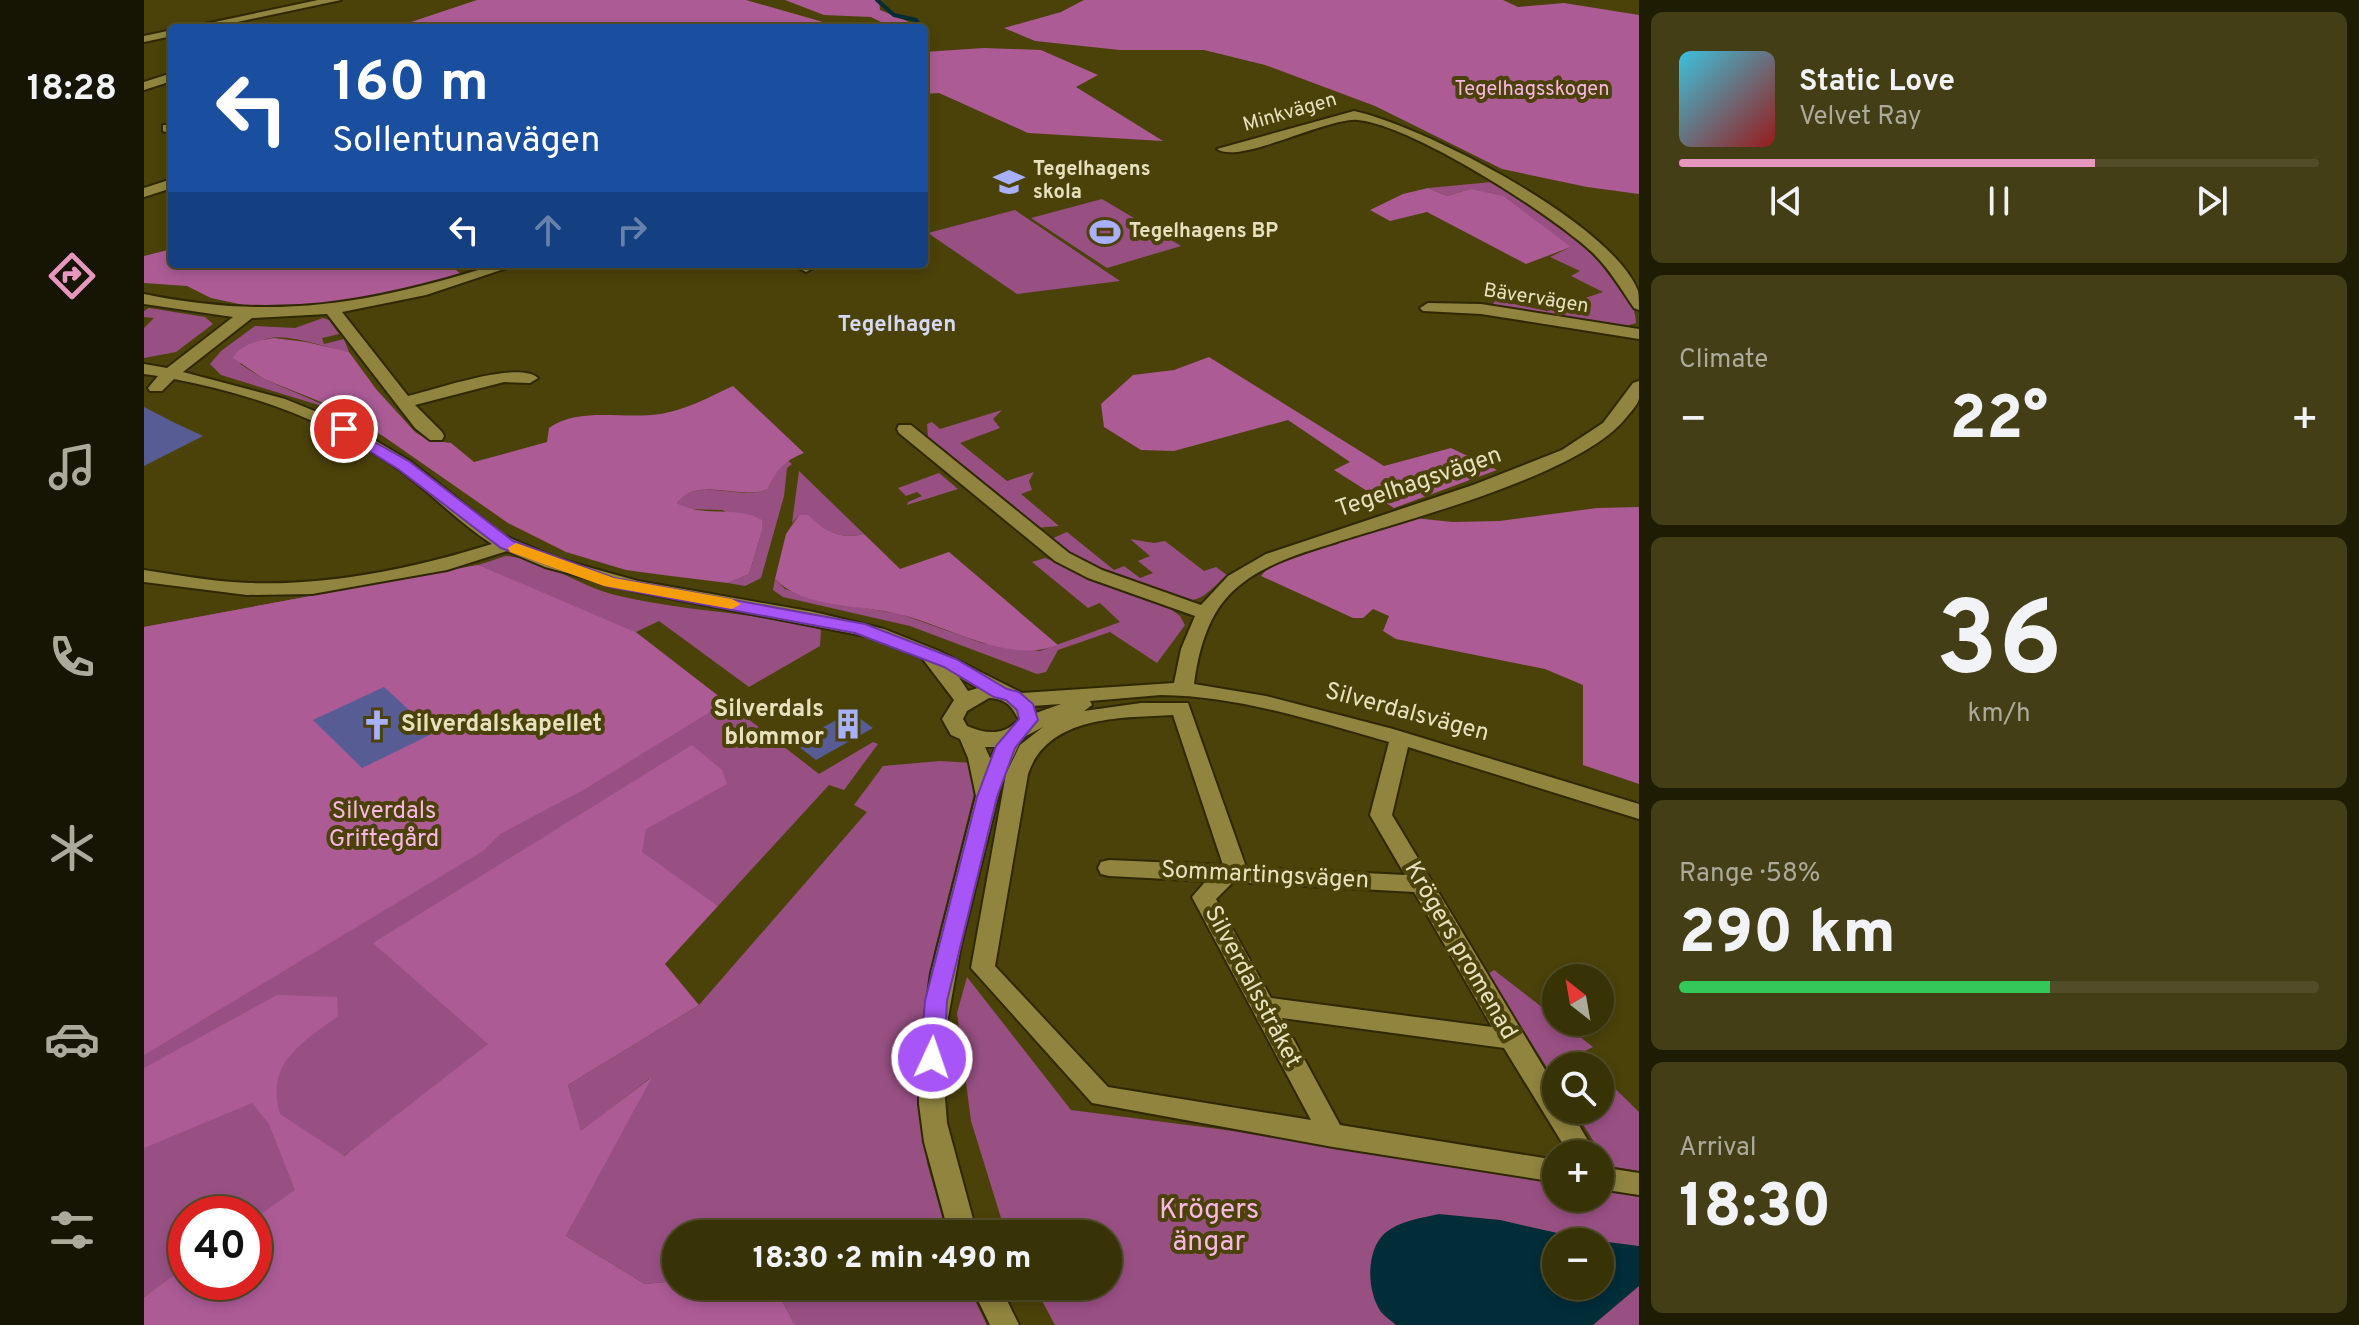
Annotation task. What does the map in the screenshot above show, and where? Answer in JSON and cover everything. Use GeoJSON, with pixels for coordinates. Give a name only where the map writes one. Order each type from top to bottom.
{"type":"FeatureCollection","features":[{"type":"Feature","properties":{"kind":"street"},"geometry":{"type":"LineString","coordinates":[[214,24],[335,0]]}},
{"type":"Feature","properties":{"kind":"street"},"geometry":{"type":"LineString","coordinates":[[246,18],[253,24]]}},
{"type":"Feature","properties":{"kind":"street"},"geometry":{"type":"LineString","coordinates":[[144,39],[168,34]]}},
{"type":"Feature","properties":{"kind":"street"},"geometry":{"type":"LineString","coordinates":[[144,86],[168,78]]}},
{"type":"Feature","properties":{"kind":"street","name":"Minkvägen"},"geometry":{"type":"LineString","coordinates":[[1224,149],[1241,148],[1354,115],[1367,115],[1427,142],[1536,202],[1598,249],[1639,305]]}},
{"type":"Feature","properties":{"kind":"street"},"geometry":{"type":"LineString","coordinates":[[144,193],[168,184]]}},
{"type":"Feature","properties":{"kind":"street"},"geometry":{"type":"LineString","coordinates":[[144,299],[246,315],[333,311],[411,296],[499,268]]}},
{"type":"Feature","properties":{"kind":"street","name":"Bävervägen"},"geometry":{"type":"LineString","coordinates":[[1428,308],[1481,309],[1639,334]]}},
{"type":"Feature","properties":{"kind":"street"},"geometry":{"type":"LineString","coordinates":[[333,311],[421,424],[436,436]]}},
{"type":"Feature","properties":{"kind":"street"},"geometry":{"type":"LineString","coordinates":[[156,388],[246,315]]}},
{"type":"Feature","properties":{"kind":"street"},"geometry":{"type":"LineString","coordinates":[[144,369],[219,383],[289,403],[344,429],[404,465],[507,545],[610,582],[859,628],[950,663],[1026,708],[1029,720],[1001,758],[987,797],[936,1001],[931,1086],[942,1165],[959,1220]]}},
{"type":"Feature","properties":{"kind":"street"},"geometry":{"type":"LineString","coordinates":[[406,402],[504,377],[530,378]]}},
{"type":"Feature","properties":{"kind":"street","name":"Tegelhagsvägen"},"geometry":{"type":"LineString","coordinates":[[1182,699],[1185,669],[1206,613],[1222,590],[1243,573],[1290,552],[1509,478],[1563,455],[1598,436],[1627,407],[1639,386]]}},
{"type":"Feature","properties":{"kind":"street"},"geometry":{"type":"LineString","coordinates":[[905,429],[1062,557],[1095,574],[1206,613]]}},
{"type":"Feature","properties":{"kind":"street"},"geometry":{"type":"LineString","coordinates":[[144,576],[247,589],[312,588],[447,564],[507,545]]}},
{"type":"Feature","properties":{"kind":"street"},"geometry":{"type":"LineString","coordinates":[[930,655],[963,699]]}},
{"type":"Feature","properties":{"kind":"street","name":"Silverdalsvägen"},"geometry":{"type":"LineString","coordinates":[[1010,697],[1142,688],[1182,699],[1290,708],[1518,770],[1639,812]]}},
{"type":"Feature","properties":{"kind":"street","name":"Silverdalsvägen"},"geometry":{"type":"LineString","coordinates":[[1019,732],[1091,702],[1140,696],[1157,690]]}},
{"type":"Feature","properties":{"kind":"street"},"geometry":{"type":"LineString","coordinates":[[987,797],[979,758],[969,735],[954,720],[956,706],[976,693],[1010,697]]}},
{"type":"Feature","properties":{"kind":"street"},"geometry":{"type":"LineString","coordinates":[[1182,699],[1075,721],[1049,734],[1026,751],[1017,774],[983,968],[1101,1096],[1542,1169]]}},
{"type":"Feature","properties":{"kind":"street","name":"Silverdalsstråket"},"geometry":{"type":"LineString","coordinates":[[1182,699],[1235,867],[1204,897],[1333,1136]]}},
{"type":"Feature","properties":{"kind":"street"},"geometry":{"type":"LineString","coordinates":[[969,735],[992,740],[1019,732]]}},
{"type":"Feature","properties":{"kind":"street","name":"Krögers promenad"},"geometry":{"type":"LineString","coordinates":[[1400,738],[1381,815],[1574,1140]]}},
{"type":"Feature","properties":{"kind":"street","name":"Sommartingsvägen"},"geometry":{"type":"LineString","coordinates":[[1109,868],[1421,884]]}},
{"type":"Feature","properties":{"kind":"street"},"geometry":{"type":"LineString","coordinates":[[1262,1006],[1512,1039]]}},
{"type":"Feature","properties":{"kind":"street"},"geometry":{"type":"LineString","coordinates":[[1614,1180],[1639,1184]]}},
{"type":"Feature","properties":{"kind":"street"},"geometry":{"type":"LineString","coordinates":[[992,1300],[1005,1325]]}},
{"type":"Feature","properties":{"kind":"green space"},"geometry":{"type":"Polygon","coordinates":[[[477,0],[746,0],[823,22],[819,24],[405,24],[477,0]]]}},
{"type":"Feature","properties":{"kind":"green space"},"geometry":{"type":"Polygon","coordinates":[[[785,0],[879,0],[880,10],[909,22],[885,24],[871,17],[824,15],[785,0]]]}},
{"type":"Feature","properties":{"kind":"green space","name":"Tegelhagsskogen"},"geometry":{"type":"Polygon","coordinates":[[[1084,0],[1503,0],[1518,7],[1564,3],[1639,15],[1639,194],[1587,187],[1502,169],[1375,106],[1265,65],[1204,50],[1120,50],[1035,41],[1004,28],[1061,12],[1084,0]]]}},
{"type":"Feature","properties":{"kind":"green space"},"geometry":{"type":"Polygon","coordinates":[[[984,48],[1041,50],[1098,75],[1076,87],[1163,141],[1028,133],[939,93],[928,94],[928,52],[984,48]]]}},
{"type":"Feature","properties":{"kind":"green space"},"geometry":{"type":"Polygon","coordinates":[[[1492,182],[1530,203],[1554,221],[1601,264],[1632,306],[1636,323],[1623,327],[1491,306],[1496,300],[1547,311],[1603,292],[1571,276],[1580,271],[1550,257],[1571,247],[1470,189],[1447,196],[1428,188],[1492,182]]]}},
{"type":"Feature","properties":{"kind":"green space"},"geometry":{"type":"Polygon","coordinates":[[[1428,188],[1447,196],[1470,189],[1503,196],[1571,247],[1526,264],[1427,212],[1390,221],[1370,210],[1403,194],[1428,188]]]}},
{"type":"Feature","properties":{"kind":"green space","name":"Tegelhagens BP"},"geometry":{"type":"Polygon","coordinates":[[[1102,199],[1181,246],[1107,268],[1031,218],[1102,199]]]}},
{"type":"Feature","properties":{"kind":"green space"},"geometry":{"type":"Polygon","coordinates":[[[1015,210],[1120,281],[1017,294],[928,233],[1015,210]]]}},
{"type":"Feature","properties":{"kind":"green space"},"geometry":{"type":"Polygon","coordinates":[[[168,250],[168,268],[454,268],[462,275],[381,297],[312,307],[253,307],[211,298],[187,286],[144,283],[144,256],[168,250]]]}},
{"type":"Feature","properties":{"kind":"green space"},"geometry":{"type":"Polygon","coordinates":[[[149,308],[205,317],[213,324],[176,352],[144,358],[144,328],[154,318],[144,317],[144,311],[149,308]]]}},
{"type":"Feature","properties":{"kind":"green space"},"geometry":{"type":"Polygon","coordinates":[[[323,318],[329,320],[339,334],[322,338],[324,344],[344,339],[349,352],[292,338],[270,338],[259,343],[240,364],[264,379],[338,411],[221,375],[210,364],[221,351],[255,326],[295,328],[323,318]]]}},
{"type":"Feature","properties":{"kind":"green space"},"geometry":{"type":"Polygon","coordinates":[[[274,338],[349,352],[376,389],[415,432],[428,440],[451,443],[474,462],[547,442],[549,428],[572,418],[662,414],[694,404],[733,386],[804,453],[782,467],[768,489],[745,492],[707,489],[686,495],[677,503],[697,510],[741,513],[762,520],[762,531],[749,574],[728,583],[626,570],[566,552],[508,523],[383,436],[321,402],[264,379],[233,358],[245,346],[274,338]]]}},
{"type":"Feature","properties":{"kind":"green space"},"geometry":{"type":"Polygon","coordinates":[[[1209,357],[1384,466],[1451,448],[1497,470],[1394,508],[1334,470],[1350,462],[1288,420],[1174,451],[1141,450],[1104,427],[1101,404],[1133,375],[1174,370],[1209,357]]]}},
{"type":"Feature","properties":{"kind":"green space"},"geometry":{"type":"Polygon","coordinates":[[[1002,410],[993,419],[1000,428],[960,443],[1007,481],[1034,472],[1029,481],[1032,490],[1021,494],[1059,526],[1035,528],[928,438],[927,424],[932,422],[940,429],[1002,410]]]}},
{"type":"Feature","properties":{"kind":"green space"},"geometry":{"type":"Polygon","coordinates":[[[787,460],[792,464],[787,468],[784,496],[761,578],[745,586],[728,583],[749,574],[762,531],[722,510],[687,509],[677,503],[696,491],[745,493],[768,489],[775,472],[787,460]]]}},
{"type":"Feature","properties":{"kind":"green space"},"geometry":{"type":"Polygon","coordinates":[[[799,471],[864,534],[847,536],[833,533],[807,515],[799,515],[792,523],[799,471]]]}},
{"type":"Feature","properties":{"kind":"green space"},"geometry":{"type":"Polygon","coordinates":[[[939,473],[958,489],[907,505],[922,496],[917,492],[906,496],[898,488],[939,473]]]}},
{"type":"Feature","properties":{"kind":"green space"},"geometry":{"type":"Polygon","coordinates":[[[1639,507],[1639,784],[1583,765],[1583,685],[1545,669],[1396,639],[1383,631],[1389,616],[1373,609],[1363,618],[1353,618],[1261,576],[1267,569],[1306,551],[1404,517],[1453,522],[1499,521],[1597,508],[1639,507]]]}},
{"type":"Feature","properties":{"kind":"green space"},"geometry":{"type":"Polygon","coordinates":[[[799,515],[808,515],[827,530],[840,535],[864,534],[900,569],[949,552],[1058,645],[1029,651],[996,646],[912,618],[817,601],[787,589],[775,579],[786,534],[799,515]]]}},
{"type":"Feature","properties":{"kind":"green space"},"geometry":{"type":"Polygon","coordinates":[[[1067,532],[1114,570],[1124,566],[1140,578],[1153,573],[1138,561],[1150,556],[1130,539],[1154,543],[1165,541],[1204,571],[1216,567],[1227,575],[1202,596],[1192,600],[1180,599],[1096,567],[1051,539],[1067,532]]]}},
{"type":"Feature","properties":{"kind":"green space","name":"Silverdals Griftegård"},"geometry":{"type":"Polygon","coordinates":[[[506,556],[520,558],[615,595],[815,627],[821,630],[820,646],[749,687],[659,621],[636,632],[819,774],[873,742],[878,744],[844,790],[829,785],[718,906],[697,892],[402,1114],[272,1207],[272,1196],[168,1196],[168,1280],[144,1297],[144,627],[478,565],[506,556]]]}},
{"type":"Feature","properties":{"kind":"green space"},"geometry":{"type":"Polygon","coordinates":[[[1045,558],[1168,607],[1180,616],[1185,625],[1157,663],[1110,632],[1058,650],[1046,672],[1037,674],[910,626],[783,597],[773,590],[775,579],[785,589],[818,600],[900,614],[982,643],[1040,651],[1120,622],[1100,603],[1088,608],[1032,562],[1045,558]]]}},
{"type":"Feature","properties":{"kind":"green space"},"geometry":{"type":"Polygon","coordinates":[[[478,565],[635,632],[726,702],[585,789],[500,834],[483,851],[144,1055],[144,627],[478,565]]]}},
{"type":"Feature","properties":{"kind":"green space"},"geometry":{"type":"Polygon","coordinates":[[[692,745],[722,770],[727,784],[646,829],[642,852],[718,906],[665,964],[699,1005],[568,1085],[581,1131],[652,1077],[566,1236],[645,1284],[662,1282],[662,1300],[782,1300],[795,1325],[144,1325],[144,1297],[168,1280],[168,1300],[272,1300],[272,1206],[295,1190],[269,1124],[252,1103],[144,1148],[144,1068],[277,995],[337,997],[338,1016],[300,1045],[282,1067],[277,1096],[280,1114],[344,1156],[488,1044],[373,943],[692,745]]]}},
{"type":"Feature","properties":{"kind":"green space"},"geometry":{"type":"Polygon","coordinates":[[[940,761],[973,763],[975,790],[934,952],[918,1081],[927,1163],[943,1220],[662,1220],[662,1282],[645,1284],[566,1236],[650,1078],[581,1132],[568,1085],[699,1005],[867,812],[854,805],[883,766],[940,761]]]}},
{"type":"Feature","properties":{"kind":"green space"},"geometry":{"type":"Polygon","coordinates":[[[1494,970],[1542,1007],[1542,1036],[1579,1036],[1593,1047],[1583,1052],[1542,1052],[1542,1060],[1488,974],[1494,970]]]}},
{"type":"Feature","properties":{"kind":"green space","name":"Krögers ängar"},"geometry":{"type":"Polygon","coordinates":[[[967,977],[1071,1110],[1280,1137],[1460,1168],[1542,1178],[1542,1212],[1614,1212],[1614,1188],[1639,1191],[1639,1325],[1055,1325],[1042,1300],[1122,1300],[1122,1220],[1002,1220],[971,1121],[957,1013],[967,977]]]}},
{"type":"Feature","properties":{"kind":"green space"},"geometry":{"type":"Polygon","coordinates":[[[1614,1088],[1639,1112],[1639,1171],[1614,1167],[1614,1140],[1593,1140],[1583,1124],[1614,1124],[1614,1088]]]}},
{"type":"Feature","properties":{"kind":"green space"},"geometry":{"type":"Polygon","coordinates":[[[782,1300],[975,1300],[987,1325],[795,1325],[782,1300]]]}},
{"type":"Feature","properties":{"kind":"water"},"geometry":{"type":"Polygon","coordinates":[[[1439,1214],[1500,1220],[1542,1230],[1542,1300],[1614,1300],[1614,1243],[1639,1246],[1639,1286],[1593,1325],[1396,1325],[1376,1304],[1370,1272],[1379,1241],[1385,1233],[1404,1223],[1439,1214]]]}},
{"type":"Feature","properties":{"kind":"building"},"geometry":{"type":"Polygon","coordinates":[[[144,407],[173,422],[203,436],[144,466],[144,407]]]}},
{"type":"Feature","properties":{"kind":"building","name":"Silverdalskapellet"},"geometry":{"type":"Polygon","coordinates":[[[384,687],[420,720],[426,717],[440,730],[362,768],[313,720],[384,687]]]}},
{"type":"Feature","properties":{"kind":"building","name":"Silverdals blommor"},"geometry":{"type":"Polygon","coordinates":[[[851,712],[873,728],[816,760],[794,743],[851,712]]]}},
{"type":"Feature","properties":{"kind":"waterway"},"geometry":{"type":"LineString","coordinates":[[877,0],[894,15],[916,20],[919,24]]}},
{"type":"Feature","properties":{"kind":"slow traffic"},"geometry":{"type":"LineString","coordinates":[[516,548],[610,582],[732,604]]}},
{"type":"Feature","properties":{"kind":"place","name":"Tegelhagens skola"},"geometry":{"type":"Point","coordinates":[1009,182]}},
{"type":"Feature","properties":{"kind":"place","name":"Tegelhagens BP"},"geometry":{"type":"Point","coordinates":[1105,232]}},
{"type":"Feature","properties":{"kind":"place","name":"Silverdals blommor"},"geometry":{"type":"Point","coordinates":[848,724]}},
{"type":"Feature","properties":{"kind":"place","name":"Silverdalskapellet"},"geometry":{"type":"Point","coordinates":[377,725]}},
{"type":"Feature","properties":{"kind":"district","name":"Tegelhagen"},"geometry":{"type":"Point","coordinates":[897,325]}},
{"type":"Feature","properties":{"kind":"route"},"geometry":{"type":"LineString","coordinates":[[344,429],[404,465],[507,545],[610,582],[859,628],[950,663],[1019,700],[1026,708],[1029,720],[1006,746],[987,797],[936,1001],[932,1058]]}}]}
